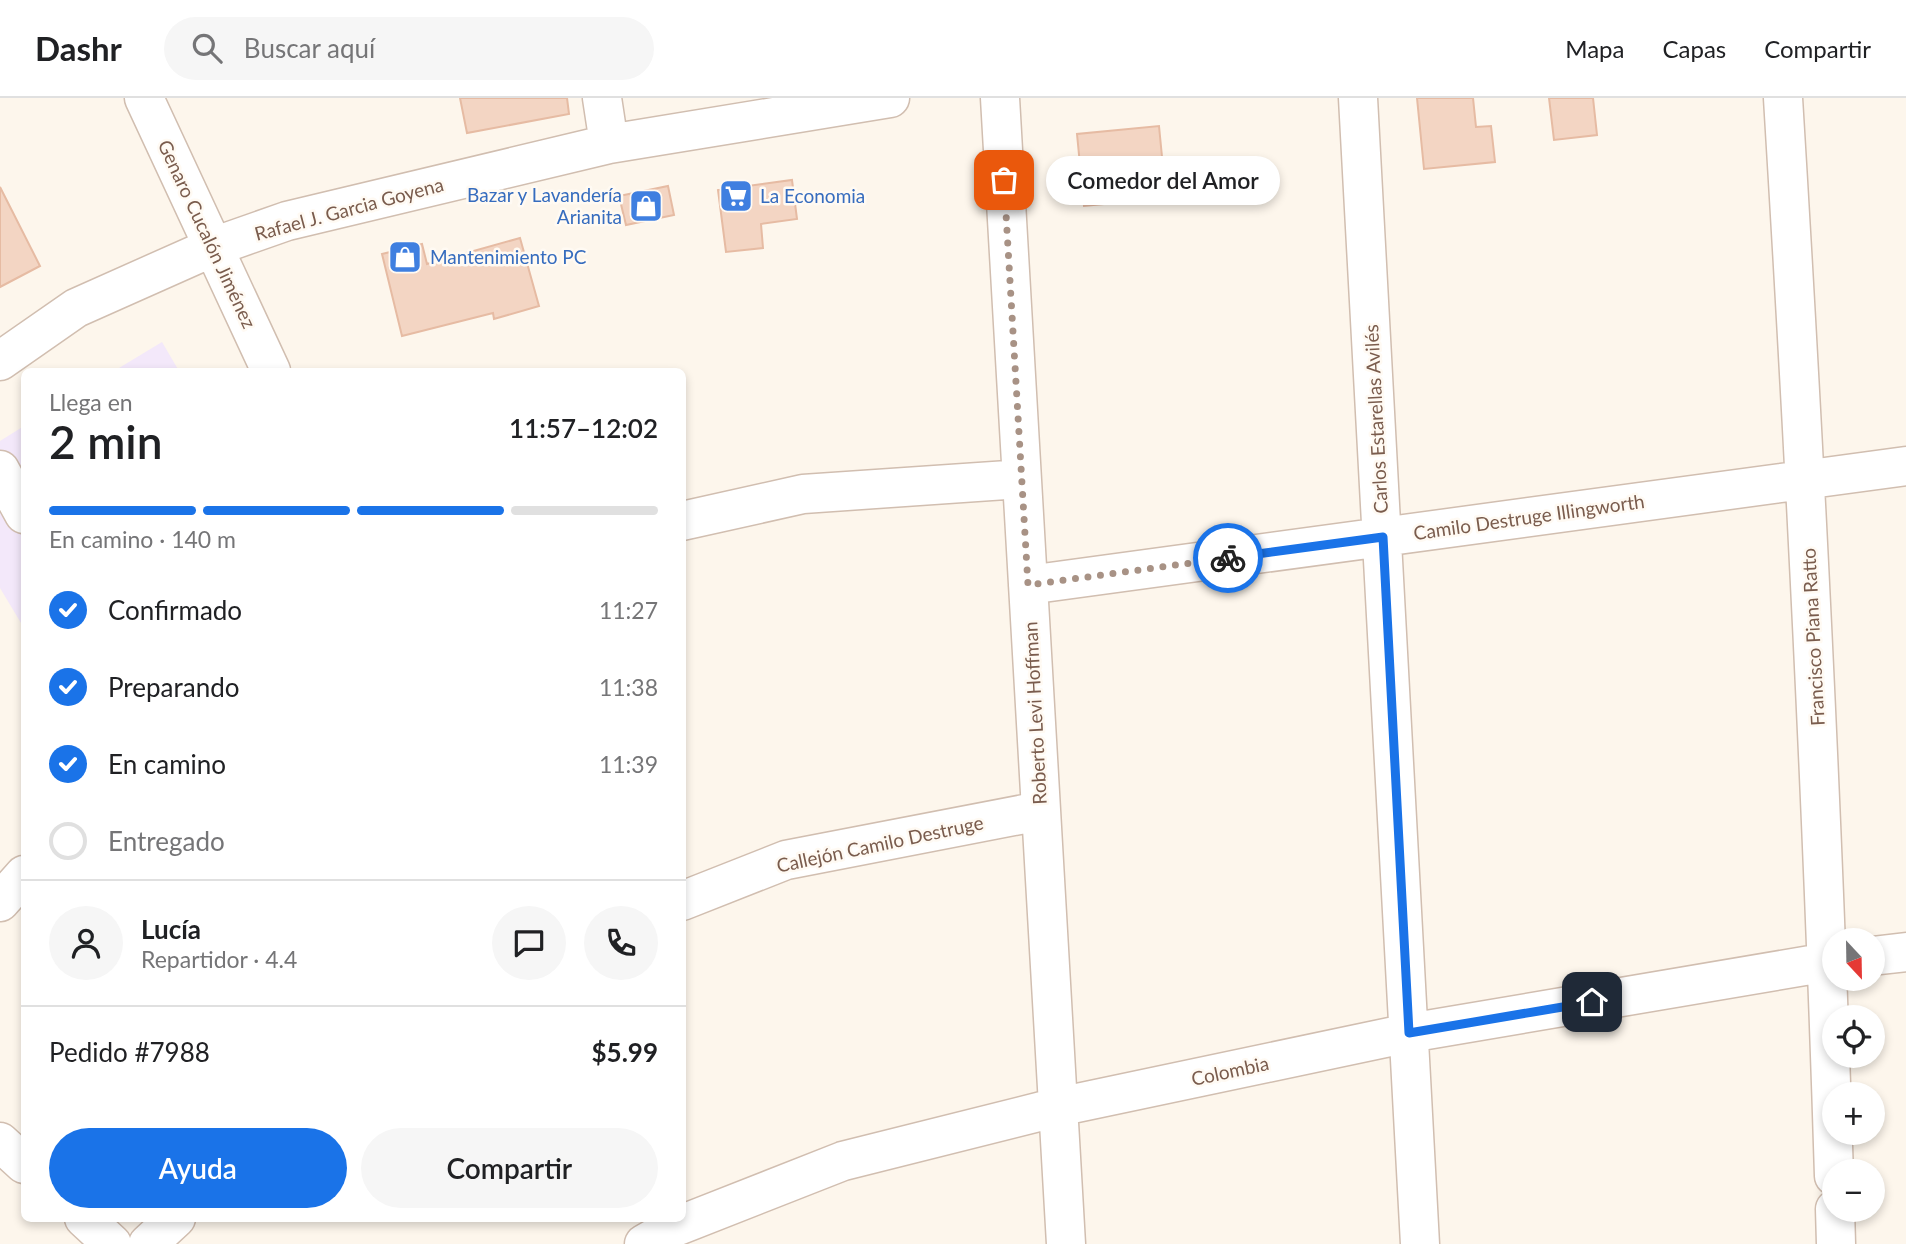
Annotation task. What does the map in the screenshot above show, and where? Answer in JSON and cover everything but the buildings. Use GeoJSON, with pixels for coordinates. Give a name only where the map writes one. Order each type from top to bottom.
{"type":"FeatureCollection","features":[{"type":"Feature","properties":{"kind":"street","name":"Genaro Cucalón Jiménez"},"geometry":{"type":"LineString","coordinates":[[144,98],[270,368]]}},
{"type":"Feature","properties":{"kind":"street"},"geometry":{"type":"LineString","coordinates":[[602,98],[609,144]]}},
{"type":"Feature","properties":{"kind":"street","name":"Rafael J. Garcia Goyena"},"geometry":{"type":"LineString","coordinates":[[0,361],[76,308],[214,247],[287,221],[609,144],[890,98]]}},
{"type":"Feature","properties":{"kind":"street","name":"Roberto Levi Hoffman"},"geometry":{"type":"LineString","coordinates":[[1000,98],[1066,1244]]}},
{"type":"Feature","properties":{"kind":"street","name":"Carlos Estarellas Avilés"},"geometry":{"type":"LineString","coordinates":[[1359,98],[1420,1244]]}},
{"type":"Feature","properties":{"kind":"street","name":"Francisco Piana Ratto"},"geometry":{"type":"LineString","coordinates":[[1783,98],[1829,928]]}},
{"type":"Feature","properties":{"kind":"street","name":"Camilo Destruge Illingworth"},"geometry":{"type":"LineString","coordinates":[[1028,585],[1906,466]]}},
{"type":"Feature","properties":{"kind":"street"},"geometry":{"type":"LineString","coordinates":[[0,470],[21,508]]}},
{"type":"Feature","properties":{"kind":"street"},"geometry":{"type":"LineString","coordinates":[[686,520],[803,494],[1021,478]]}},
{"type":"Feature","properties":{"kind":"street","name":"Callejón Camilo Destruge"},"geometry":{"type":"LineString","coordinates":[[686,899],[786,860],[1040,811]]}},
{"type":"Feature","properties":{"kind":"street"},"geometry":{"type":"LineString","coordinates":[[0,902],[21,878]]}},
{"type":"Feature","properties":{"kind":"street"},"geometry":{"type":"LineString","coordinates":[[1885,954],[1906,952]]}},
{"type":"Feature","properties":{"kind":"street","name":"Colombia"},"geometry":{"type":"LineString","coordinates":[[686,1220],[843,1161],[1058,1107],[1409,1033],[1822,964]]}},
{"type":"Feature","properties":{"kind":"street","name":"Francisco Piana Ratto"},"geometry":{"type":"LineString","coordinates":[[1831,991],[1834,1159]]}},
{"type":"Feature","properties":{"kind":"street"},"geometry":{"type":"LineString","coordinates":[[0,1142],[21,1161]]}},
{"type":"Feature","properties":{"kind":"street"},"geometry":{"type":"LineString","coordinates":[[88,1222],[112,1244]]}},
{"type":"Feature","properties":{"kind":"street"},"geometry":{"type":"LineString","coordinates":[[148,1244],[172,1222]]}},
{"type":"Feature","properties":{"kind":"street","name":"Colombia"},"geometry":{"type":"LineString","coordinates":[[659,1230],[680,1222]]}},
{"type":"Feature","properties":{"kind":"street"},"geometry":{"type":"LineString","coordinates":[[1835,1222],[1836,1244]]}},
{"type":"Feature","properties":{"kind":"shaded area"},"geometry":{"type":"Polygon","coordinates":[[[162,342],[177,368],[119,368],[162,342]]]}},
{"type":"Feature","properties":{"kind":"shaded area"},"geometry":{"type":"Polygon","coordinates":[[[21,428],[21,623],[0,588],[0,441],[21,428]]]}},
{"type":"Feature","properties":{"kind":"way so far"},"geometry":{"type":"LineString","coordinates":[[1004,180],[1028,585],[1228,558]]}},
{"type":"Feature","properties":{"kind":"place","name":"Comedor del Amor"},"geometry":{"type":"Point","coordinates":[1004,180]}},
{"type":"Feature","properties":{"kind":"place","name":"La Economia"},"geometry":{"type":"Point","coordinates":[736,196]}},
{"type":"Feature","properties":{"kind":"place","name":"Bazar y Lavandería Arianita"},"geometry":{"type":"Point","coordinates":[646,206]}},
{"type":"Feature","properties":{"kind":"place","name":"Mantenimiento PC"},"geometry":{"type":"Point","coordinates":[405,257]}},
{"type":"Feature","properties":{"kind":"route"},"geometry":{"type":"LineString","coordinates":[[1228,558],[1383,537],[1409,1033],[1592,1002]]}}]}
